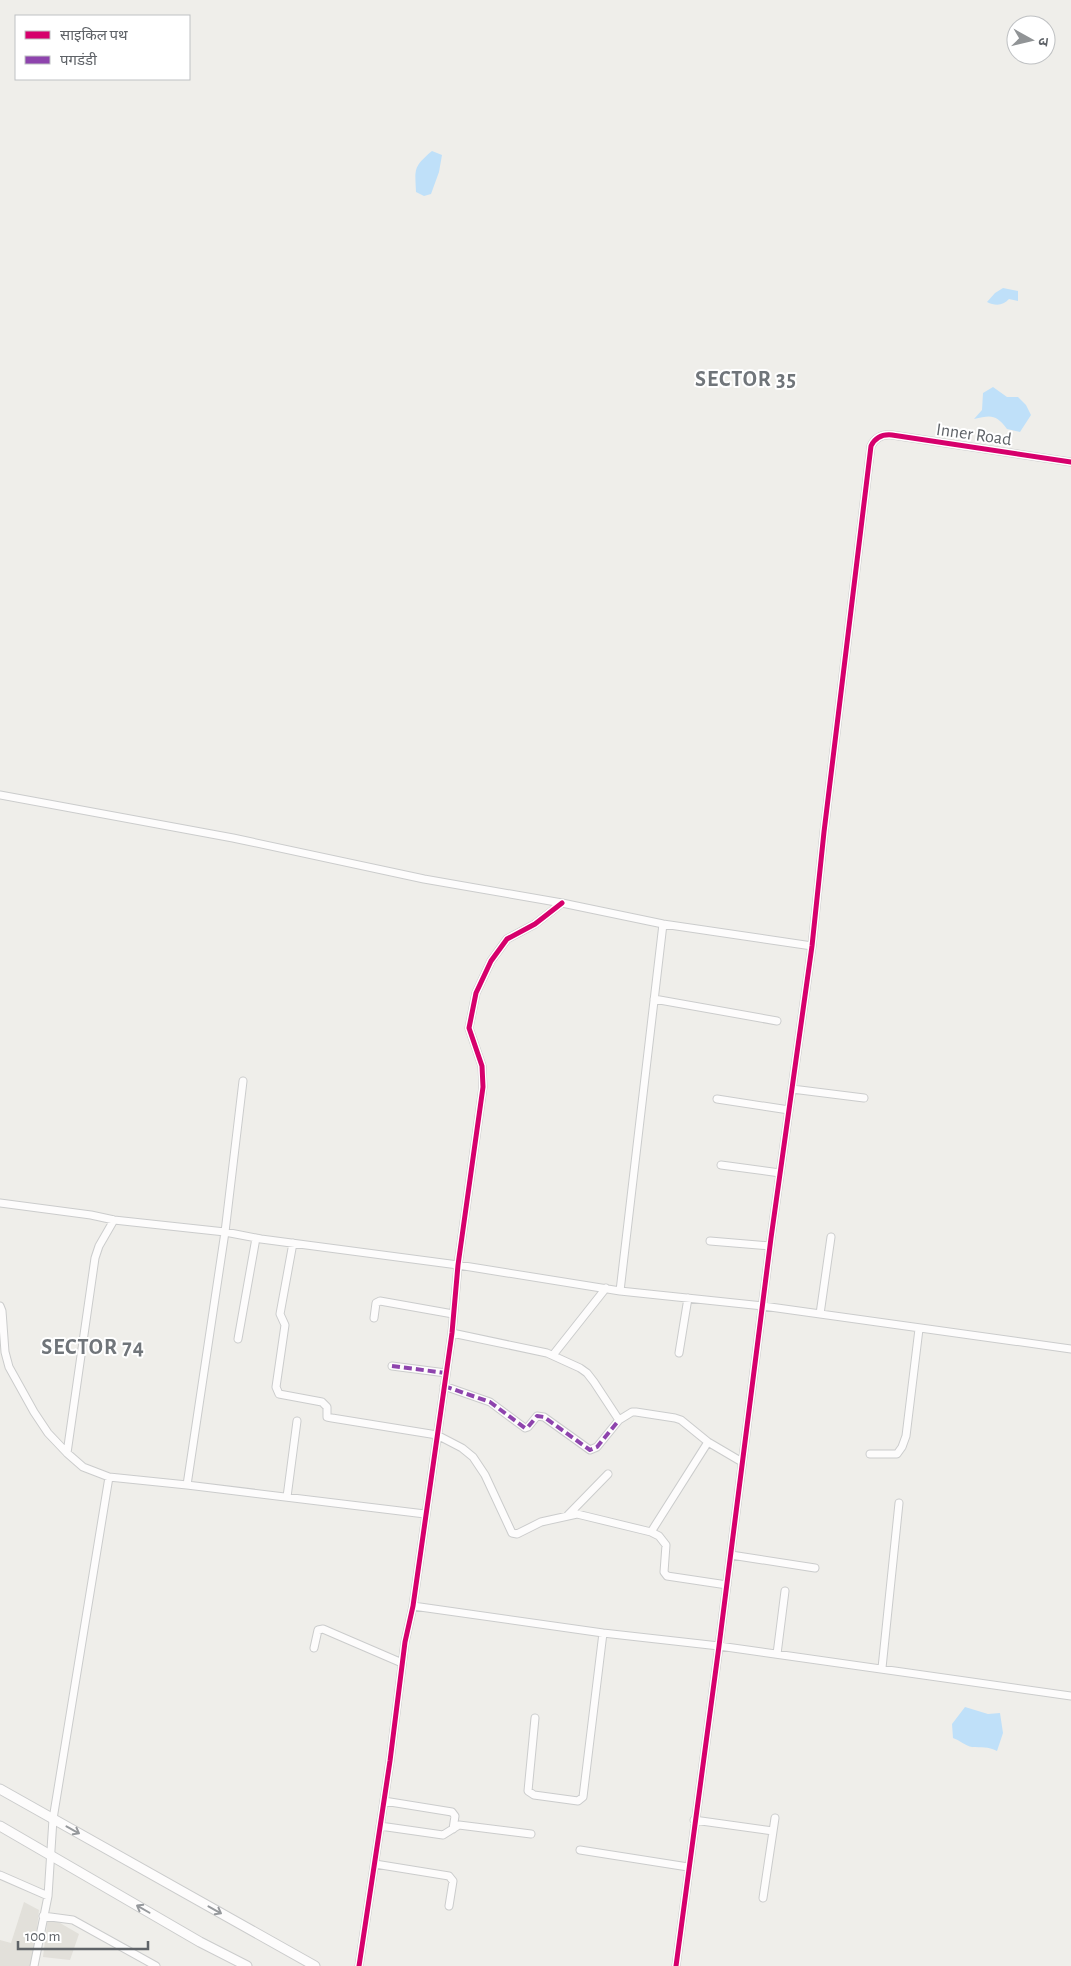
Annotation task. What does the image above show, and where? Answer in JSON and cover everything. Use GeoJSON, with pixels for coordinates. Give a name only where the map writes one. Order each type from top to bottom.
{"type":"FeatureCollection","features":[{"type":"Feature","properties":{"kind":"street","name":"Inner Road"},"geometry":{"type":"LineString","coordinates":[[812,946],[818,881],[871,446],[881,436],[892,435],[1071,462]]}},
{"type":"Feature","properties":{"kind":"street"},"geometry":{"type":"LineString","coordinates":[[0,795],[233,838],[424,879],[562,903],[663,924],[812,946],[770,1246],[676,1966]]}},
{"type":"Feature","properties":{"kind":"street"},"geometry":{"type":"LineString","coordinates":[[359,1966],[452,1333],[458,1265],[483,1087],[482,1066],[469,1028],[472,1006],[491,961],[507,939],[535,924],[562,903]]}},
{"type":"Feature","properties":{"kind":"street"},"geometry":{"type":"LineString","coordinates":[[620,1291],[663,924]]}},
{"type":"Feature","properties":{"kind":"street"},"geometry":{"type":"LineString","coordinates":[[654,999],[777,1021]]}},
{"type":"Feature","properties":{"kind":"street"},"geometry":{"type":"LineString","coordinates":[[187,1484],[244,1081]]}},
{"type":"Feature","properties":{"kind":"street"},"geometry":{"type":"LineString","coordinates":[[792,1089],[864,1098]]}},
{"type":"Feature","properties":{"kind":"street"},"geometry":{"type":"LineString","coordinates":[[717,1099],[789,1110]]}},
{"type":"Feature","properties":{"kind":"street"},"geometry":{"type":"LineString","coordinates":[[721,1165],[780,1172]]}},
{"type":"Feature","properties":{"kind":"street"},"geometry":{"type":"LineString","coordinates":[[0,1202],[91,1214],[114,1220],[224,1232],[458,1265],[620,1291],[763,1306],[1071,1349]]}},
{"type":"Feature","properties":{"kind":"street"},"geometry":{"type":"LineString","coordinates":[[67,1453],[95,1258],[99,1246],[114,1220]]}},
{"type":"Feature","properties":{"kind":"street"},"geometry":{"type":"LineString","coordinates":[[820,1314],[831,1237]]}},
{"type":"Feature","properties":{"kind":"street"},"geometry":{"type":"LineString","coordinates":[[238,1338],[256,1238]]}},
{"type":"Feature","properties":{"kind":"street"},"geometry":{"type":"LineString","coordinates":[[710,1241],[770,1246]]}},
{"type":"Feature","properties":{"kind":"street"},"geometry":{"type":"LineString","coordinates":[[293,1243],[280,1314],[285,1325],[276,1387],[279,1394],[322,1402],[326,1407],[327,1417],[437,1435],[473,1457],[485,1475],[512,1533],[516,1534],[541,1522],[577,1514],[651,1532],[659,1536],[666,1545],[664,1572],[667,1576],[727,1585]]}},
{"type":"Feature","properties":{"kind":"street"},"geometry":{"type":"LineString","coordinates":[[553,1355],[606,1288]]}},
{"type":"Feature","properties":{"kind":"street"},"geometry":{"type":"LineString","coordinates":[[679,1353],[688,1298]]}},
{"type":"Feature","properties":{"kind":"street"},"geometry":{"type":"LineString","coordinates":[[374,1318],[376,1303],[380,1301],[453,1314]]}},
{"type":"Feature","properties":{"kind":"street"},"geometry":{"type":"LineString","coordinates":[[0,1306],[5,1352],[9,1367],[48,1433],[83,1467],[109,1477],[187,1484],[425,1514]]}},
{"type":"Feature","properties":{"kind":"street"},"geometry":{"type":"LineString","coordinates":[[870,1454],[897,1454],[902,1447],[906,1436],[919,1329]]}},
{"type":"Feature","properties":{"kind":"street"},"geometry":{"type":"LineString","coordinates":[[452,1333],[517,1345],[553,1355],[587,1373],[619,1420]]}},
{"type":"Feature","properties":{"kind":"street"},"geometry":{"type":"LineString","coordinates":[[392,1366],[446,1373]]}},
{"type":"Feature","properties":{"kind":"street"},"geometry":{"type":"LineString","coordinates":[[444,1386],[490,1402],[524,1428],[528,1427],[537,1416],[544,1417],[590,1450],[597,1448],[619,1420],[632,1412],[669,1416],[680,1420],[708,1442],[742,1462]]}},
{"type":"Feature","properties":{"kind":"street"},"geometry":{"type":"LineString","coordinates":[[287,1497],[297,1421]]}},
{"type":"Feature","properties":{"kind":"street"},"geometry":{"type":"LineString","coordinates":[[651,1532],[708,1442]]}},
{"type":"Feature","properties":{"kind":"street"},"geometry":{"type":"LineString","coordinates":[[568,1515],[608,1474]]}},
{"type":"Feature","properties":{"kind":"street"},"geometry":{"type":"LineString","coordinates":[[34,1966],[48,1896],[53,1819],[109,1477]]}},
{"type":"Feature","properties":{"kind":"street"},"geometry":{"type":"LineString","coordinates":[[882,1668],[899,1503]]}},
{"type":"Feature","properties":{"kind":"street"},"geometry":{"type":"LineString","coordinates":[[731,1555],[815,1568]]}},
{"type":"Feature","properties":{"kind":"street"},"geometry":{"type":"LineString","coordinates":[[777,1654],[785,1591]]}},
{"type":"Feature","properties":{"kind":"street"},"geometry":{"type":"LineString","coordinates":[[413,1606],[603,1633],[719,1646],[882,1668],[1071,1696]]}},
{"type":"Feature","properties":{"kind":"street"},"geometry":{"type":"LineString","coordinates":[[314,1648],[316,1633],[322,1629],[402,1664]]}},
{"type":"Feature","properties":{"kind":"street"},"geometry":{"type":"LineString","coordinates":[[535,1718],[528,1791],[534,1795],[582,1800],[603,1633]]}},
{"type":"Feature","properties":{"kind":"street"},"geometry":{"type":"LineString","coordinates":[[0,1789],[316,1966]]}},
{"type":"Feature","properties":{"kind":"street"},"geometry":{"type":"LineString","coordinates":[[384,1801],[449,1810],[455,1816],[453,1829]]}},
{"type":"Feature","properties":{"kind":"street"},"geometry":{"type":"LineString","coordinates":[[763,1898],[775,1818]]}},
{"type":"Feature","properties":{"kind":"street"},"geometry":{"type":"LineString","coordinates":[[694,1820],[773,1831]]}},
{"type":"Feature","properties":{"kind":"street"},"geometry":{"type":"LineString","coordinates":[[380,1826],[443,1836],[459,1825],[531,1834]]}},
{"type":"Feature","properties":{"kind":"street"},"geometry":{"type":"LineString","coordinates":[[0,1826],[200,1942],[247,1966]]}},
{"type":"Feature","properties":{"kind":"street"},"geometry":{"type":"LineString","coordinates":[[580,1850],[688,1867]]}},
{"type":"Feature","properties":{"kind":"street"},"geometry":{"type":"LineString","coordinates":[[375,1864],[449,1876],[453,1880],[449,1906]]}},
{"type":"Feature","properties":{"kind":"street"},"geometry":{"type":"LineString","coordinates":[[0,1876],[48,1896]]}},
{"type":"Feature","properties":{"kind":"street"},"geometry":{"type":"LineString","coordinates":[[43,1916],[74,1920],[156,1966]]}},
{"type":"Feature","properties":{"kind":"shaded area"},"geometry":{"type":"Polygon","coordinates":[[[24,1902],[39,1910],[33,1966],[0,1966],[0,1940],[11,1943],[24,1902]]]}},
{"type":"Feature","properties":{"kind":"shaded area"},"geometry":{"type":"Polygon","coordinates":[[[48,1916],[79,1934],[70,1960],[43,1957],[48,1916]]]}},
{"type":"Feature","properties":{"kind":"water"},"geometry":{"type":"Polygon","coordinates":[[[432,151],[442,155],[439,172],[431,194],[424,196],[416,192],[416,169],[421,161],[432,151]]]}},
{"type":"Feature","properties":{"kind":"water"},"geometry":{"type":"Polygon","coordinates":[[[1003,288],[1018,291],[1018,301],[1009,299],[999,305],[987,302],[995,293],[1003,288]]]}},
{"type":"Feature","properties":{"kind":"water"},"geometry":{"type":"Polygon","coordinates":[[[993,387],[1007,397],[1018,397],[1026,405],[1031,415],[1020,432],[1007,429],[1000,421],[993,417],[974,419],[982,410],[983,393],[993,387]]]}},
{"type":"Feature","properties":{"kind":"water"},"geometry":{"type":"Polygon","coordinates":[[[965,1707],[988,1714],[1000,1713],[1003,1733],[997,1751],[988,1748],[972,1747],[953,1738],[952,1724],[965,1707]]]}},
{"type":"Feature","properties":{"kind":"marked path"},"geometry":{"type":"LineString","coordinates":[[392,1366],[446,1373]]}},
{"type":"Feature","properties":{"kind":"marked path"},"geometry":{"type":"LineString","coordinates":[[444,1386],[490,1402],[525,1428],[537,1416],[544,1417],[590,1450],[597,1447],[619,1420]]}},
{"type":"Feature","properties":{"kind":"cycle path"},"geometry":{"type":"LineString","coordinates":[[676,1966],[771,1238],[812,946],[871,446],[879,437],[892,435],[1071,462]]}},
{"type":"Feature","properties":{"kind":"cycle path"},"geometry":{"type":"LineString","coordinates":[[359,1966],[390,1761],[405,1642],[413,1606],[452,1333],[458,1265],[483,1087],[482,1066],[469,1028],[476,993],[491,961],[507,939],[535,924],[562,903]]}},
{"type":"Feature","properties":{"kind":"district","name":"SECTOR 35"},"geometry":{"type":"Point","coordinates":[746,378]}},
{"type":"Feature","properties":{"kind":"district","name":"SECTOR 74"},"geometry":{"type":"Point","coordinates":[93,1346]}}]}
